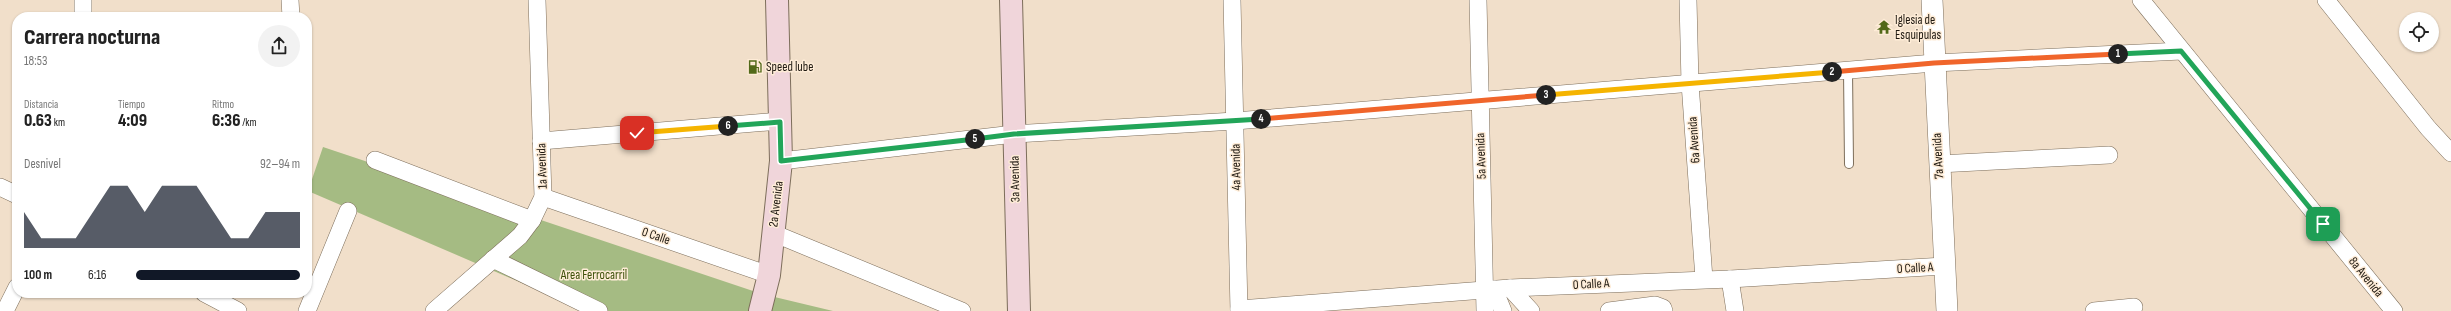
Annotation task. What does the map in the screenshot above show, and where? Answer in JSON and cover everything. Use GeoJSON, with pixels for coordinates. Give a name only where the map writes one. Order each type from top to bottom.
{"type":"FeatureCollection","features":[{"type":"Feature","properties":{"kind":"main road","name":"2a Avenida"},"geometry":{"type":"LineString","coordinates":[[760,311],[770,275],[781,161],[777,0]]}},
{"type":"Feature","properties":{"kind":"main road","name":"3a Avenida"},"geometry":{"type":"LineString","coordinates":[[1011,0],[1019,311]]}},
{"type":"Feature","properties":{"kind":"street"},"geometry":{"type":"LineString","coordinates":[[83,0],[83,12]]}},
{"type":"Feature","properties":{"kind":"street"},"geometry":{"type":"LineString","coordinates":[[290,0],[291,12]]}},
{"type":"Feature","properties":{"kind":"street","name":"1a Avenida"},"geometry":{"type":"LineString","coordinates":[[434,311],[520,236],[532,220],[543,197],[537,0]]}},
{"type":"Feature","properties":{"kind":"street","name":"4a Avenida"},"geometry":{"type":"LineString","coordinates":[[1232,0],[1239,310]]}},
{"type":"Feature","properties":{"kind":"street","name":"5a Avenida"},"geometry":{"type":"LineString","coordinates":[[1478,0],[1480,100],[1496,289],[1485,311]]}},
{"type":"Feature","properties":{"kind":"street","name":"6a Avenida"},"geometry":{"type":"LineString","coordinates":[[1688,0],[1690,83],[1704,279]]}},
{"type":"Feature","properties":{"kind":"street","name":"7a Avenida"},"geometry":{"type":"LineString","coordinates":[[1932,0],[1947,311]]}},
{"type":"Feature","properties":{"kind":"street","name":"8a Avenida"},"geometry":{"type":"LineString","coordinates":[[2141,0],[2394,311]]}},
{"type":"Feature","properties":{"kind":"street"},"geometry":{"type":"LineString","coordinates":[[2326,0],[2428,128],[2451,153]]}},
{"type":"Feature","properties":{"kind":"street"},"geometry":{"type":"LineString","coordinates":[[781,161],[1014,134],[1235,122],[1480,100],[1934,63],[2181,51]]}},
{"type":"Feature","properties":{"kind":"street"},"geometry":{"type":"LineString","coordinates":[[541,141],[780,122]]}},
{"type":"Feature","properties":{"kind":"street"},"geometry":{"type":"LineString","coordinates":[[1939,164],[2109,155]]}},
{"type":"Feature","properties":{"kind":"street"},"geometry":{"type":"LineString","coordinates":[[375,160],[532,220]]}},
{"type":"Feature","properties":{"kind":"street"},"geometry":{"type":"LineString","coordinates":[[0,187],[12,193]]}},
{"type":"Feature","properties":{"kind":"street","name":"0 Calle"},"geometry":{"type":"LineString","coordinates":[[543,197],[770,275]]}},
{"type":"Feature","properties":{"kind":"street"},"geometry":{"type":"LineString","coordinates":[[307,311],[348,211]]}},
{"type":"Feature","properties":{"kind":"street"},"geometry":{"type":"LineString","coordinates":[[773,232],[962,311]]}},
{"type":"Feature","properties":{"kind":"street"},"geometry":{"type":"LineString","coordinates":[[493,259],[599,311]]}},
{"type":"Feature","properties":{"kind":"street","name":"0 Calle A"},"geometry":{"type":"LineString","coordinates":[[1239,310],[1496,289],[1944,266]]}},
{"type":"Feature","properties":{"kind":"street"},"geometry":{"type":"LineString","coordinates":[[1730,278],[1735,311]]}},
{"type":"Feature","properties":{"kind":"street"},"geometry":{"type":"LineString","coordinates":[[1496,289],[1503,311]]}},
{"type":"Feature","properties":{"kind":"street"},"geometry":{"type":"LineString","coordinates":[[1496,289],[1531,311]]}},
{"type":"Feature","properties":{"kind":"street"},"geometry":{"type":"LineString","coordinates":[[5,311],[12,297]]}},
{"type":"Feature","properties":{"kind":"street"},"geometry":{"type":"LineString","coordinates":[[213,298],[238,311]]}},
{"type":"Feature","properties":{"kind":"street"},"geometry":{"type":"LineString","coordinates":[[1609,311],[1655,305],[1663,308],[1664,311]]}},
{"type":"Feature","properties":{"kind":"street"},"geometry":{"type":"LineString","coordinates":[[2094,311],[2134,307]]}},
{"type":"Feature","properties":{"kind":"lane"},"geometry":{"type":"LineString","coordinates":[[1848,70],[1850,164]]}},
{"type":"Feature","properties":{"kind":"green space","name":"Area Ferrocarril"},"geometry":{"type":"Polygon","coordinates":[[[323,147],[762,294],[833,311],[587,311],[312,193],[312,179],[323,147]]]}},
{"type":"Feature","properties":{"kind":"place","name":"Iglesia de Esquipulas"},"geometry":{"type":"Point","coordinates":[1884,27]}},
{"type":"Feature","properties":{"kind":"place","name":"Speed lube"},"geometry":{"type":"Point","coordinates":[755,67]}},
{"type":"Feature","properties":{"kind":"route"},"geometry":{"type":"LineString","coordinates":[[637,133],[780,122],[781,161],[1014,134],[1235,122],[1934,63],[2181,51],[2323,224]]}}]}
